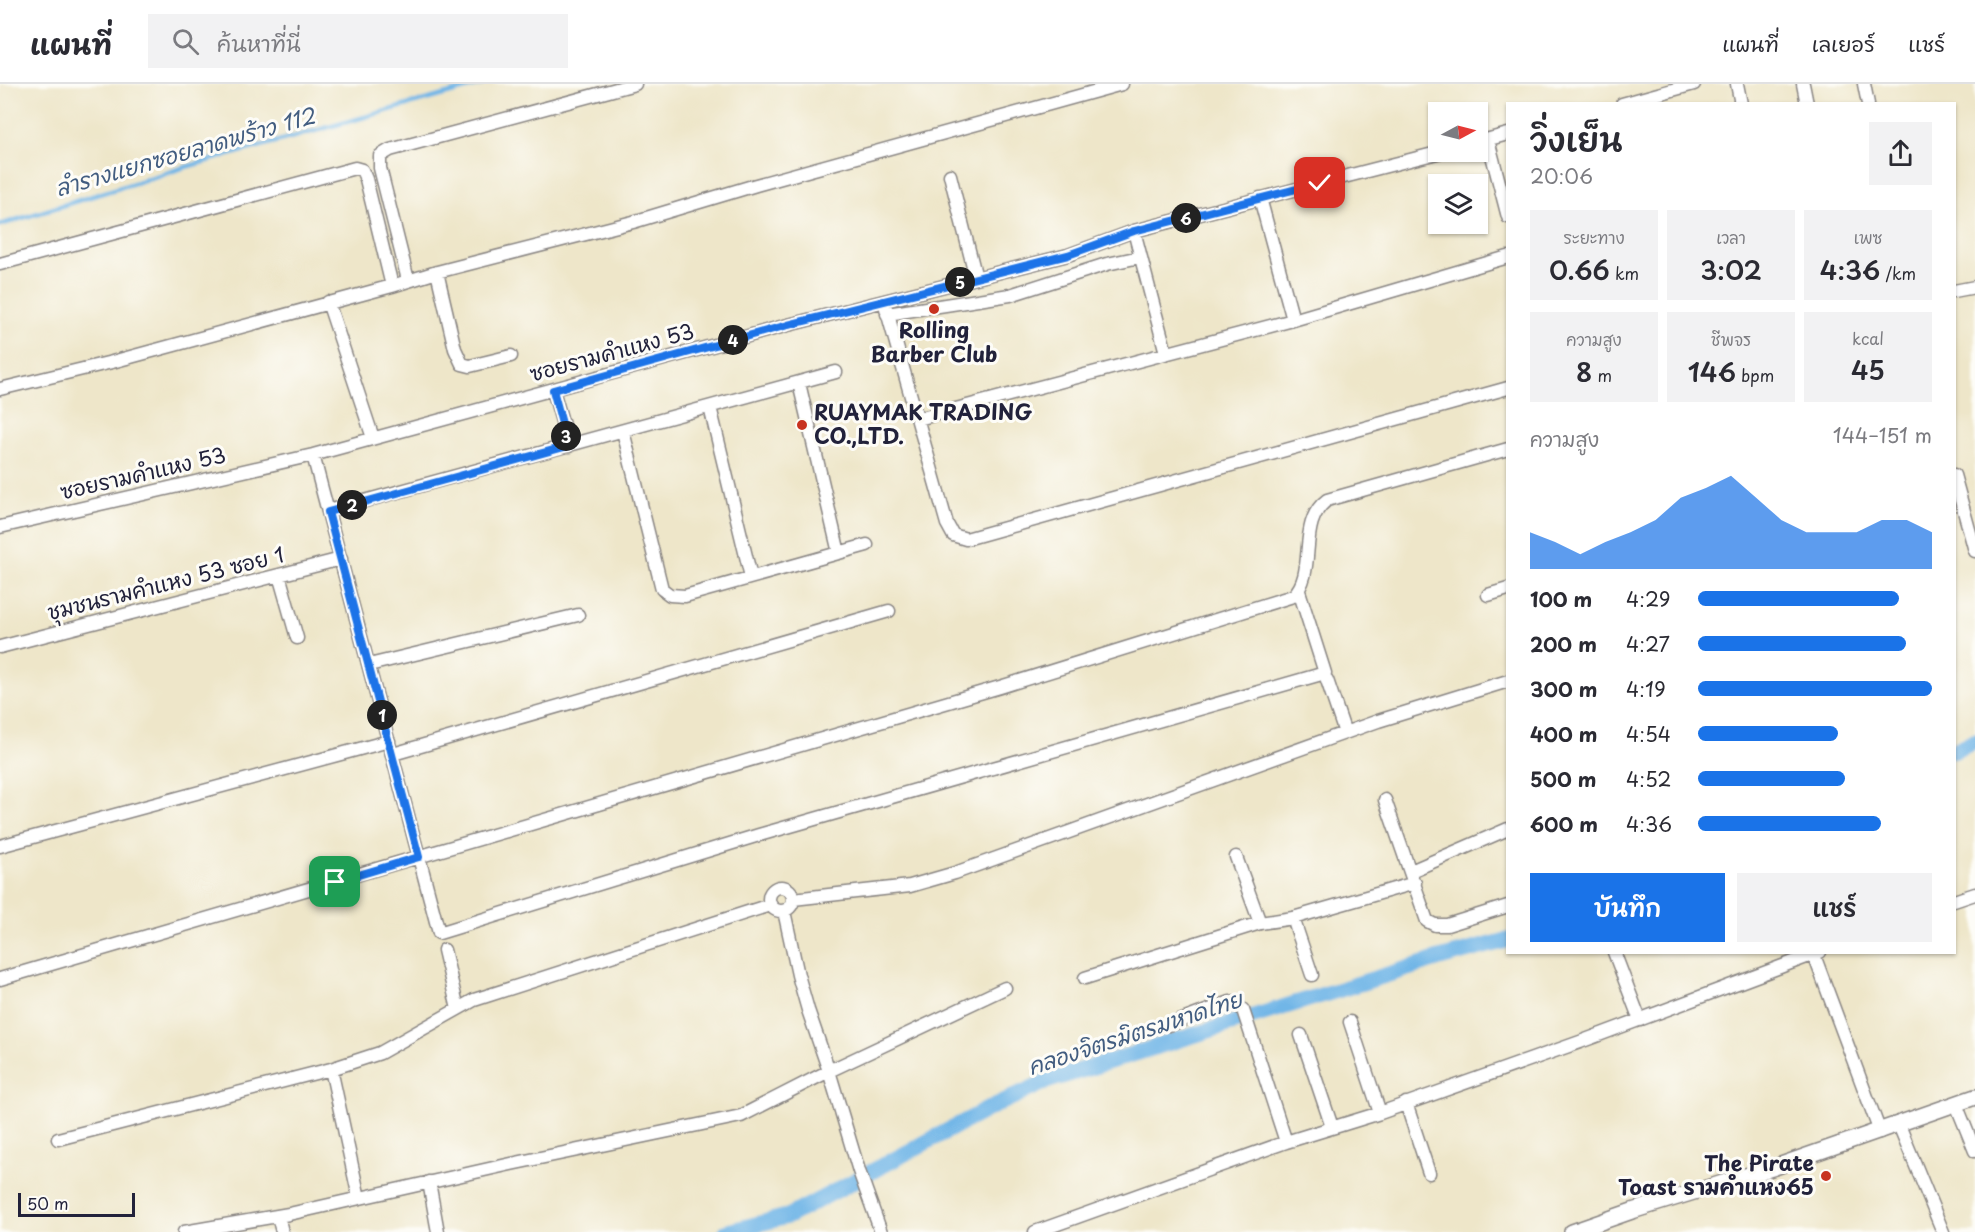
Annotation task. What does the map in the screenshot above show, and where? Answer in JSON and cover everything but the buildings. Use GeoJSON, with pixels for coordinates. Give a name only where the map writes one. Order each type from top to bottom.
{"type":"FeatureCollection","features":[{"type":"Feature","properties":{"kind":"street"},"geometry":{"type":"LineString","coordinates":[[408,280],[380,168],[380,156],[390,150],[635,84]]}},
{"type":"Feature","properties":{"kind":"street"},"geometry":{"type":"LineString","coordinates":[[0,389],[112,362],[437,272],[633,222],[756,185],[1122,84]]}},
{"type":"Feature","properties":{"kind":"street"},"geometry":{"type":"LineString","coordinates":[[1629,102],[1694,84]]}},
{"type":"Feature","properties":{"kind":"street"},"geometry":{"type":"LineString","coordinates":[[1737,84],[1741,102]]}},
{"type":"Feature","properties":{"kind":"street"},"geometry":{"type":"LineString","coordinates":[[1803,84],[1807,102]]}},
{"type":"Feature","properties":{"kind":"street"},"geometry":{"type":"LineString","coordinates":[[1864,84],[1868,102]]}},
{"type":"Feature","properties":{"kind":"street"},"geometry":{"type":"LineString","coordinates":[[1488,140],[1506,135]]}},
{"type":"Feature","properties":{"kind":"street","name":"ซอยรามคำแหง 53"},"geometry":{"type":"LineString","coordinates":[[0,527],[313,455],[788,325],[885,308],[976,278],[1068,255],[1134,231],[1428,155]]}},
{"type":"Feature","properties":{"kind":"street"},"geometry":{"type":"LineString","coordinates":[[1488,156],[1506,211]]}},
{"type":"Feature","properties":{"kind":"street"},"geometry":{"type":"LineString","coordinates":[[0,264],[355,168],[362,170],[366,179],[392,286]]}},
{"type":"Feature","properties":{"kind":"street"},"geometry":{"type":"LineString","coordinates":[[950,175],[976,278]]}},
{"type":"Feature","properties":{"kind":"street"},"geometry":{"type":"LineString","coordinates":[[1260,198],[1293,320]]}},
{"type":"Feature","properties":{"kind":"street"},"geometry":{"type":"LineString","coordinates":[[1134,231],[1166,353]]}},
{"type":"Feature","properties":{"kind":"street"},"geometry":{"type":"LineString","coordinates":[[1140,257],[1107,264],[1010,295],[885,308],[947,524],[953,535],[966,539],[1506,389]]}},
{"type":"Feature","properties":{"kind":"street"},"geometry":{"type":"LineString","coordinates":[[918,419],[1293,320],[1506,258]]}},
{"type":"Feature","properties":{"kind":"street"},"geometry":{"type":"LineString","coordinates":[[437,272],[455,349],[462,364],[470,366],[511,356]]}},
{"type":"Feature","properties":{"kind":"street"},"geometry":{"type":"LineString","coordinates":[[1956,291],[1975,287]]}},
{"type":"Feature","properties":{"kind":"street"},"geometry":{"type":"LineString","coordinates":[[328,302],[373,438]]}},
{"type":"Feature","properties":{"kind":"street"},"geometry":{"type":"LineString","coordinates":[[328,512],[836,372]]}},
{"type":"Feature","properties":{"kind":"street"},"geometry":{"type":"LineString","coordinates":[[799,383],[839,553]]}},
{"type":"Feature","properties":{"kind":"street"},"geometry":{"type":"LineString","coordinates":[[553,390],[568,446]]}},
{"type":"Feature","properties":{"kind":"street"},"geometry":{"type":"LineString","coordinates":[[710,407],[751,577]]}},
{"type":"Feature","properties":{"kind":"street"},"geometry":{"type":"LineString","coordinates":[[623,431],[662,589],[670,596],[685,596],[867,545]]}},
{"type":"Feature","properties":{"kind":"street"},"geometry":{"type":"LineString","coordinates":[[0,979],[1000,687],[1293,596],[1299,591],[1304,577],[1308,536],[1318,507],[1327,500],[1506,450]]}},
{"type":"Feature","properties":{"kind":"street"},"geometry":{"type":"LineString","coordinates":[[313,455],[439,933],[759,835],[1325,673],[1299,591]]}},
{"type":"Feature","properties":{"kind":"street"},"geometry":{"type":"LineString","coordinates":[[1956,480],[1969,504],[1975,551]]}},
{"type":"Feature","properties":{"kind":"street","name":"ชุมชนรามคำแหง 53 ซอย 1"},"geometry":{"type":"LineString","coordinates":[[0,647],[341,559]]}},
{"type":"Feature","properties":{"kind":"street"},"geometry":{"type":"LineString","coordinates":[[279,575],[297,638]]}},
{"type":"Feature","properties":{"kind":"street"},"geometry":{"type":"LineString","coordinates":[[1488,595],[1506,590]]}},
{"type":"Feature","properties":{"kind":"street"},"geometry":{"type":"LineString","coordinates":[[393,754],[889,611]]}},
{"type":"Feature","properties":{"kind":"street"},"geometry":{"type":"LineString","coordinates":[[369,665],[578,615]]}},
{"type":"Feature","properties":{"kind":"street"},"geometry":{"type":"LineString","coordinates":[[1327,680],[1345,733]]}},
{"type":"Feature","properties":{"kind":"street"},"geometry":{"type":"LineString","coordinates":[[794,899],[910,886],[955,873],[1345,733],[1506,682]]}},
{"type":"Feature","properties":{"kind":"street"},"geometry":{"type":"LineString","coordinates":[[0,846],[388,741]]}},
{"type":"Feature","properties":{"kind":"street"},"geometry":{"type":"LineString","coordinates":[[1385,800],[1427,921],[1435,925],[1447,925],[1506,907]]}},
{"type":"Feature","properties":{"kind":"street"},"geometry":{"type":"LineString","coordinates":[[1085,978],[1260,923],[1293,918],[1413,877],[1506,830]]}},
{"type":"Feature","properties":{"kind":"street"},"geometry":{"type":"LineString","coordinates":[[1236,857],[1260,923]]}},
{"type":"Feature","properties":{"kind":"street"},"geometry":{"type":"LineString","coordinates":[[778,887],[789,889],[794,899],[789,909],[784,911],[773,909],[770,904],[770,894],[778,887]]}},
{"type":"Feature","properties":{"kind":"street"},"geometry":{"type":"LineString","coordinates":[[1956,901],[1975,894]]}},
{"type":"Feature","properties":{"kind":"street"},"geometry":{"type":"LineString","coordinates":[[58,1140],[331,1069],[380,1053],[474,1000],[770,904]]}},
{"type":"Feature","properties":{"kind":"street"},"geometry":{"type":"LineString","coordinates":[[784,911],[798,975],[859,1171],[882,1232]]}},
{"type":"Feature","properties":{"kind":"street"},"geometry":{"type":"LineString","coordinates":[[1293,918],[1312,975]]}},
{"type":"Feature","properties":{"kind":"street"},"geometry":{"type":"LineString","coordinates":[[444,950],[458,1008]]}},
{"type":"Feature","properties":{"kind":"street"},"geometry":{"type":"LineString","coordinates":[[1615,954],[1640,1020]]}},
{"type":"Feature","properties":{"kind":"street"},"geometry":{"type":"LineString","coordinates":[[1035,1232],[1286,1142],[1380,1113],[1817,954],[1880,1132]]}},
{"type":"Feature","properties":{"kind":"street"},"geometry":{"type":"LineString","coordinates":[[184,1232],[278,1216],[741,1116],[829,1071],[1005,988]]}},
{"type":"Feature","properties":{"kind":"street"},"geometry":{"type":"LineString","coordinates":[[1169,1025],[1230,1002],[1234,1002],[1243,1010],[1286,1142]]}},
{"type":"Feature","properties":{"kind":"street"},"geometry":{"type":"LineString","coordinates":[[1350,1022],[1380,1113]]}},
{"type":"Feature","properties":{"kind":"street"},"geometry":{"type":"LineString","coordinates":[[1301,1035],[1332,1127]]}},
{"type":"Feature","properties":{"kind":"street"},"geometry":{"type":"LineString","coordinates":[[331,1069],[359,1198]]}},
{"type":"Feature","properties":{"kind":"street"},"geometry":{"type":"LineString","coordinates":[[1572,1232],[1880,1132],[1975,1097]]}},
{"type":"Feature","properties":{"kind":"street"},"geometry":{"type":"LineString","coordinates":[[1406,1103],[1429,1173]]}},
{"type":"Feature","properties":{"kind":"street"},"geometry":{"type":"LineString","coordinates":[[1956,1104],[1975,1151]]}},
{"type":"Feature","properties":{"kind":"street"},"geometry":{"type":"LineString","coordinates":[[1899,1125],[1943,1232]]}},
{"type":"Feature","properties":{"kind":"street"},"geometry":{"type":"LineString","coordinates":[[429,1182],[438,1232]]}},
{"type":"Feature","properties":{"kind":"street"},"geometry":{"type":"LineString","coordinates":[[278,1216],[282,1232]]}},
{"type":"Feature","properties":{"kind":"waterway","name":"ลำรางแยกซอยลาดพร้าว 112"},"geometry":{"type":"LineString","coordinates":[[0,225],[182,168],[483,84]]}},
{"type":"Feature","properties":{"kind":"waterway","name":"คลองจิตรมิตรมหาดไทย"},"geometry":{"type":"LineString","coordinates":[[1956,750],[1975,741]]}},
{"type":"Feature","properties":{"kind":"waterway","name":"คลองจิตรมิตรมหาดไทย"},"geometry":{"type":"LineString","coordinates":[[726,1232],[789,1216],[988,1109],[1047,1081],[1438,959],[1506,941]]}},
{"type":"Feature","properties":{"kind":"place","name":"Rolling Barber Club"},"geometry":{"type":"Point","coordinates":[934,309]}},
{"type":"Feature","properties":{"kind":"place","name":"RUAYMAK TRADING CO.,LTD."},"geometry":{"type":"Point","coordinates":[802,425]}},
{"type":"Feature","properties":{"kind":"place","name":"The Pirate Toast รามคำแหง65"},"geometry":{"type":"Point","coordinates":[1826,1176]}},
{"type":"Feature","properties":{"kind":"route"},"geometry":{"type":"LineString","coordinates":[[335,882],[419,857],[328,512],[568,446],[553,390],[788,325],[1068,255],[1134,231],[1320,183]]}}]}
